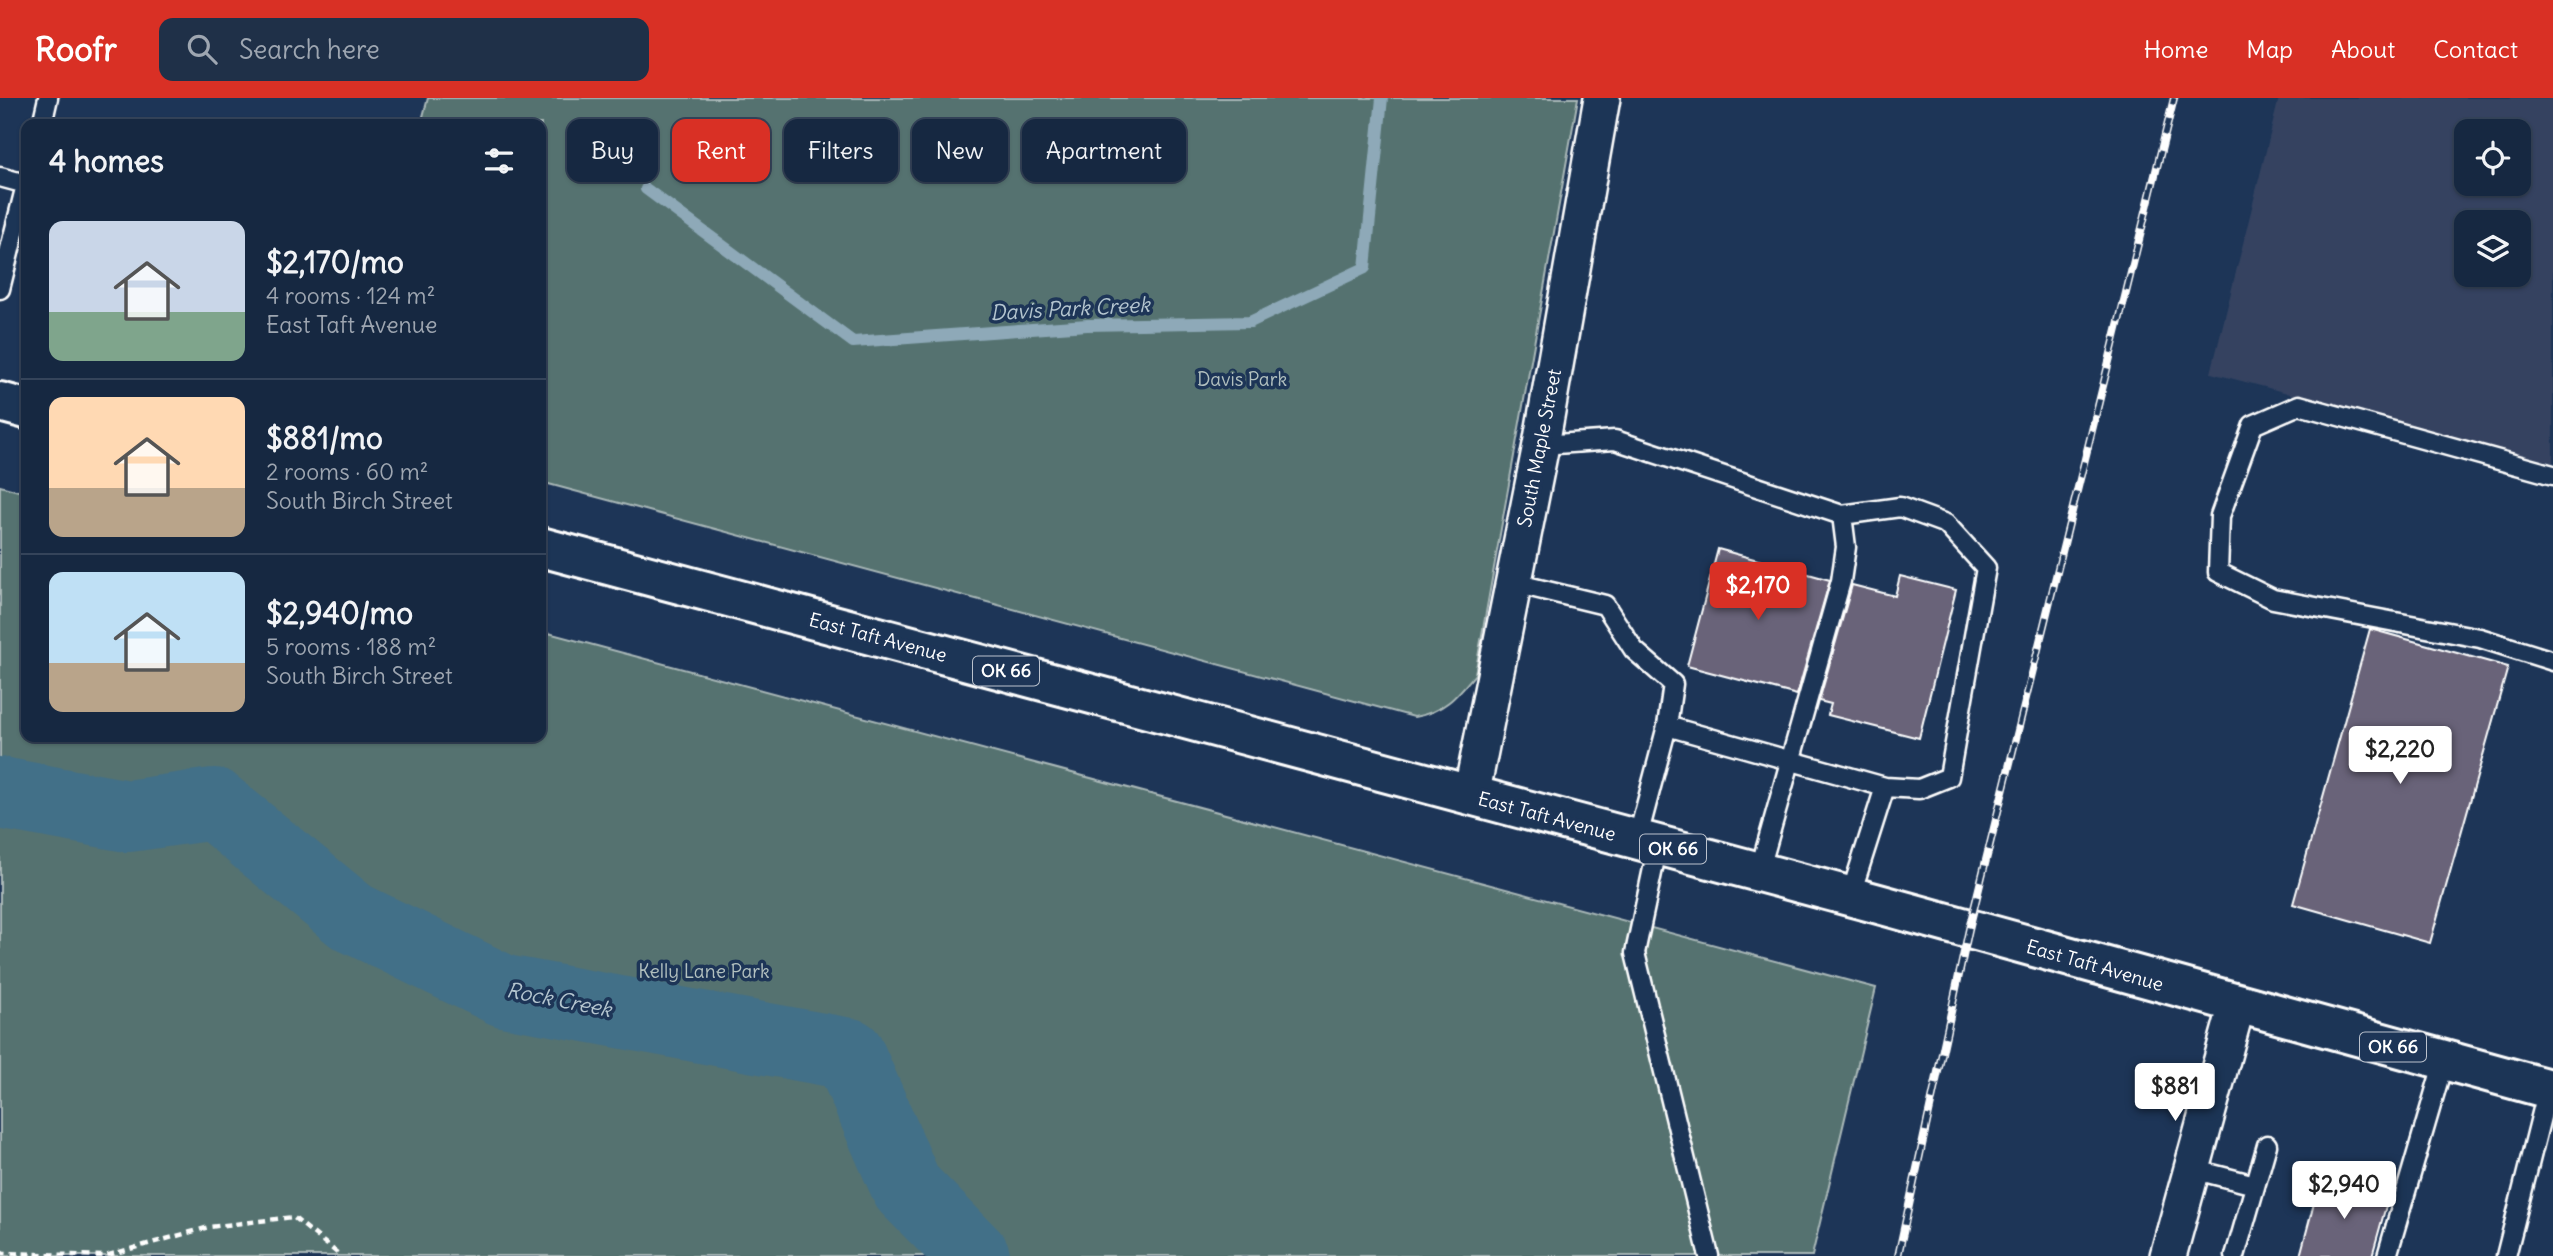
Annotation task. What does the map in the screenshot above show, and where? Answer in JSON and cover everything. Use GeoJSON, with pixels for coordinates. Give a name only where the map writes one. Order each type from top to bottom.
{"type":"FeatureCollection","features":[{"type":"Feature","properties":{"kind":"main road"},"geometry":{"type":"LineString","coordinates":[[0,402],[21,408]]}},
{"type":"Feature","properties":{"kind":"main road","name":"East Taft Avenue"},"geometry":{"type":"LineString","coordinates":[[546,548],[1648,842],[2444,1061],[2552,1083]]}},
{"type":"Feature","properties":{"kind":"street","name":"South Maple Street"},"geometry":{"type":"LineString","coordinates":[[1471,796],[1541,444],[1602,98]]}},
{"type":"Feature","properties":{"kind":"street"},"geometry":{"type":"LineString","coordinates":[[2168,1256],[2237,1004]]}},
{"type":"Feature","properties":{"kind":"lane"},"geometry":{"type":"LineString","coordinates":[[43,119],[48,98]]}},
{"type":"Feature","properties":{"kind":"lane"},"geometry":{"type":"LineString","coordinates":[[0,177],[21,183]]}},
{"type":"Feature","properties":{"kind":"lane"},"geometry":{"type":"LineString","coordinates":[[0,289],[21,205]]}},
{"type":"Feature","properties":{"kind":"lane"},"geometry":{"type":"LineString","coordinates":[[2553,475],[2299,405],[2253,425],[2220,516],[2218,572],[2273,599],[2480,638],[2553,662]]}},
{"type":"Feature","properties":{"kind":"lane"},"geometry":{"type":"LineString","coordinates":[[1541,444],[1615,440],[1842,515],[1900,507],[1946,524],[1986,568],[1949,778],[1919,789],[1885,787],[1667,726]]}},
{"type":"Feature","properties":{"kind":"lane"},"geometry":{"type":"LineString","coordinates":[[1759,872],[1841,581],[1846,547],[1842,515]]}},
{"type":"Feature","properties":{"kind":"lane"},"geometry":{"type":"LineString","coordinates":[[1514,583],[1605,605],[1634,650],[1673,684],[1648,842],[1635,953],[1709,1256]]}},
{"type":"Feature","properties":{"kind":"lane"},"geometry":{"type":"LineString","coordinates":[[1850,897],[1885,787]]}},
{"type":"Feature","properties":{"kind":"lane"},"geometry":{"type":"LineString","coordinates":[[2387,1256],[2444,1061]]}},
{"type":"Feature","properties":{"kind":"lane"},"geometry":{"type":"LineString","coordinates":[[2506,1256],[2552,1083]]}},
{"type":"Feature","properties":{"kind":"lane"},"geometry":{"type":"LineString","coordinates":[[2235,1256],[2267,1144]]}},
{"type":"Feature","properties":{"kind":"lane"},"geometry":{"type":"LineString","coordinates":[[2192,1168],[2255,1185]]}},
{"type":"Feature","properties":{"kind":"path"},"geometry":{"type":"LineString","coordinates":[[0,1251],[105,1256],[209,1227],[293,1217],[341,1256]]}},
{"type":"Feature","properties":{"kind":"shaded area"},"geometry":{"type":"Polygon","coordinates":[[[2279,98],[2553,98],[2553,463],[2211,373],[2279,98]]]}},
{"type":"Feature","properties":{"kind":"green space","name":"Davis Park"},"geometry":{"type":"Polygon","coordinates":[[[428,98],[1578,98],[1475,674],[1449,702],[1434,711],[1414,717],[546,483],[546,119],[422,119],[428,98]]]}},
{"type":"Feature","properties":{"kind":"green space","name":"Kelly Lane Park"},"geometry":{"type":"Polygon","coordinates":[[[0,486],[21,492],[21,742],[546,742],[546,632],[1876,988],[1812,1256],[0,1256],[0,486]]]}},
{"type":"Feature","properties":{"kind":"building"},"geometry":{"type":"Polygon","coordinates":[[[1718,549],[1830,580],[1797,695],[1687,666],[1718,549]]]}},
{"type":"Feature","properties":{"kind":"building"},"geometry":{"type":"Polygon","coordinates":[[[1900,576],[1956,590],[1919,738],[1828,715],[1831,704],[1819,701],[1852,585],[1895,596],[1900,576]]]}},
{"type":"Feature","properties":{"kind":"building"},"geometry":{"type":"Polygon","coordinates":[[[2370,629],[2508,667],[2430,943],[2293,904],[2370,629]]]}},
{"type":"Feature","properties":{"kind":"building"},"geometry":{"type":"Polygon","coordinates":[[[2321,1177],[2389,1195],[2372,1256],[2300,1256],[2321,1177]]]}},
{"type":"Feature","properties":{"kind":"waterway","name":"Davis Park Creek"},"geometry":{"type":"LineString","coordinates":[[646,189],[853,342],[1087,325],[1250,322],[1365,268],[1382,98]]}},
{"type":"Feature","properties":{"kind":"waterway","name":"Rock Creek"},"geometry":{"type":"LineString","coordinates":[[0,793],[128,816],[214,804],[352,917],[504,991],[849,1054],[907,1188],[974,1256]]}},
{"type":"Feature","properties":{"kind":"railway"},"geometry":{"type":"LineString","coordinates":[[1898,1256],[1969,929],[2174,98]]}}]}
